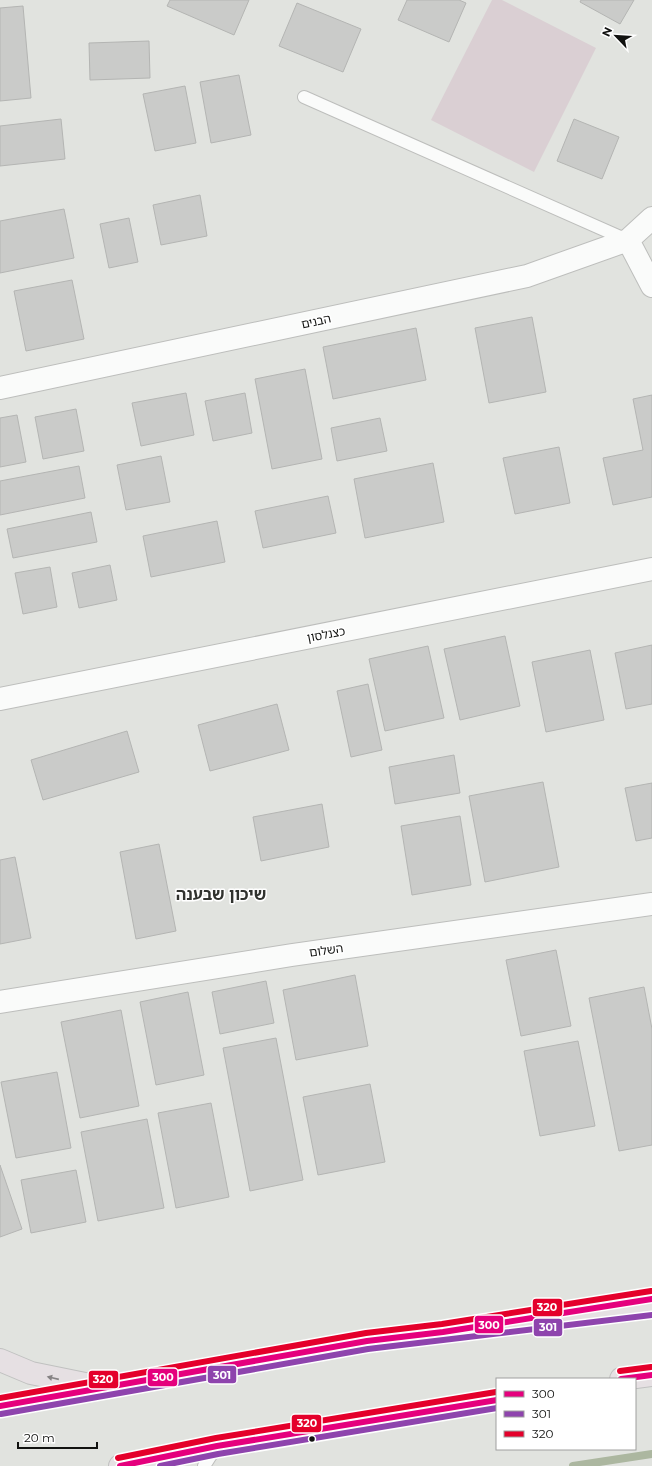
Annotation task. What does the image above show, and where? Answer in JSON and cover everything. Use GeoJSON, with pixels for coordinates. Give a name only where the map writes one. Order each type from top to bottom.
{"type":"FeatureCollection","features":[{"type":"Feature","properties":{"kind":"highway"},"geometry":{"type":"LineString","coordinates":[[443,1332],[652,1299]]}},
{"type":"Feature","properties":{"kind":"highway"},"geometry":{"type":"LineString","coordinates":[[0,1406],[367,1341],[652,1307]]}},
{"type":"Feature","properties":{"kind":"highway"},"geometry":{"type":"LineString","coordinates":[[0,1360],[31,1373],[105,1388]]}},
{"type":"Feature","properties":{"kind":"highway"},"geometry":{"type":"LineString","coordinates":[[629,1378],[652,1375]]}},
{"type":"Feature","properties":{"kind":"highway"},"geometry":{"type":"LineString","coordinates":[[120,1466],[217,1446],[496,1400]]}},
{"type":"Feature","properties":{"kind":"street","name":"הבנים"},"geometry":{"type":"LineString","coordinates":[[0,388],[527,276],[628,240],[652,218]]}},
{"type":"Feature","properties":{"kind":"street"},"geometry":{"type":"LineString","coordinates":[[628,240],[652,286]]}},
{"type":"Feature","properties":{"kind":"street","name":"כצנלסון"},"geometry":{"type":"LineString","coordinates":[[0,699],[652,569]]}},
{"type":"Feature","properties":{"kind":"street","name":"השלום"},"geometry":{"type":"LineString","coordinates":[[0,1002],[292,955],[652,904]]}},
{"type":"Feature","properties":{"kind":"lane"},"geometry":{"type":"LineString","coordinates":[[304,97],[628,240]]}},
{"type":"Feature","properties":{"kind":"lane"},"geometry":{"type":"LineString","coordinates":[[204,1466],[217,1446]]}},
{"type":"Feature","properties":{"kind":"shaded area"},"geometry":{"type":"Polygon","coordinates":[[[492,0],[502,0],[596,48],[534,172],[431,120],[492,0]]]}},
{"type":"Feature","properties":{"kind":"building"},"geometry":{"type":"Polygon","coordinates":[[[170,0],[249,0],[234,35],[167,6],[170,0]]]}},
{"type":"Feature","properties":{"kind":"building"},"geometry":{"type":"Polygon","coordinates":[[[407,0],[459,0],[466,3],[449,42],[398,20],[407,0]]]}},
{"type":"Feature","properties":{"kind":"building"},"geometry":{"type":"Polygon","coordinates":[[[581,0],[634,0],[620,24],[580,2],[581,0]]]}},
{"type":"Feature","properties":{"kind":"building"},"geometry":{"type":"Polygon","coordinates":[[[297,3],[361,29],[343,72],[279,46],[297,3]]]}},
{"type":"Feature","properties":{"kind":"building"},"geometry":{"type":"Polygon","coordinates":[[[23,6],[31,98],[0,101],[0,8],[23,6]]]}},
{"type":"Feature","properties":{"kind":"building"},"geometry":{"type":"Polygon","coordinates":[[[149,41],[150,78],[90,80],[89,43],[149,41]]]}},
{"type":"Feature","properties":{"kind":"building"},"geometry":{"type":"Polygon","coordinates":[[[239,75],[251,135],[211,143],[200,82],[239,75]]]}},
{"type":"Feature","properties":{"kind":"building"},"geometry":{"type":"Polygon","coordinates":[[[185,86],[196,143],[155,151],[143,94],[185,86]]]}},
{"type":"Feature","properties":{"kind":"building"},"geometry":{"type":"Polygon","coordinates":[[[61,119],[65,159],[0,166],[0,126],[61,119]]]}},
{"type":"Feature","properties":{"kind":"building"},"geometry":{"type":"Polygon","coordinates":[[[574,119],[619,137],[602,179],[557,161],[574,119]]]}},
{"type":"Feature","properties":{"kind":"building"},"geometry":{"type":"Polygon","coordinates":[[[200,195],[207,236],[161,245],[153,205],[200,195]]]}},
{"type":"Feature","properties":{"kind":"building"},"geometry":{"type":"Polygon","coordinates":[[[64,209],[74,258],[0,273],[0,221],[64,209]]]}},
{"type":"Feature","properties":{"kind":"building"},"geometry":{"type":"Polygon","coordinates":[[[129,218],[138,262],[109,268],[100,224],[129,218]]]}},
{"type":"Feature","properties":{"kind":"building"},"geometry":{"type":"Polygon","coordinates":[[[72,280],[84,339],[26,351],[14,291],[72,280]]]}},
{"type":"Feature","properties":{"kind":"building"},"geometry":{"type":"Polygon","coordinates":[[[532,317],[546,392],[489,403],[475,328],[532,317]]]}},
{"type":"Feature","properties":{"kind":"building"},"geometry":{"type":"Polygon","coordinates":[[[416,328],[426,380],[333,399],[323,347],[416,328]]]}},
{"type":"Feature","properties":{"kind":"building"},"geometry":{"type":"Polygon","coordinates":[[[305,369],[322,459],[272,469],[255,379],[305,369]]]}},
{"type":"Feature","properties":{"kind":"building"},"geometry":{"type":"Polygon","coordinates":[[[186,393],[194,435],[141,446],[132,403],[186,393]]]}},
{"type":"Feature","properties":{"kind":"building"},"geometry":{"type":"Polygon","coordinates":[[[245,393],[252,433],[213,441],[205,401],[245,393]]]}},
{"type":"Feature","properties":{"kind":"building"},"geometry":{"type":"Polygon","coordinates":[[[652,395],[652,497],[613,505],[603,458],[643,450],[633,399],[652,395]]]}},
{"type":"Feature","properties":{"kind":"building"},"geometry":{"type":"Polygon","coordinates":[[[76,409],[84,451],[43,459],[35,417],[76,409]]]}},
{"type":"Feature","properties":{"kind":"building"},"geometry":{"type":"Polygon","coordinates":[[[17,415],[26,462],[0,467],[0,418],[17,415]]]}},
{"type":"Feature","properties":{"kind":"building"},"geometry":{"type":"Polygon","coordinates":[[[380,418],[387,451],[337,461],[331,428],[380,418]]]}},
{"type":"Feature","properties":{"kind":"building"},"geometry":{"type":"Polygon","coordinates":[[[559,447],[570,503],[515,514],[503,458],[559,447]]]}},
{"type":"Feature","properties":{"kind":"building"},"geometry":{"type":"Polygon","coordinates":[[[161,456],[170,502],[126,510],[117,465],[161,456]]]}},
{"type":"Feature","properties":{"kind":"building"},"geometry":{"type":"Polygon","coordinates":[[[433,463],[444,522],[365,538],[354,479],[433,463]]]}},
{"type":"Feature","properties":{"kind":"building"},"geometry":{"type":"Polygon","coordinates":[[[79,466],[85,498],[0,515],[0,481],[79,466]]]}},
{"type":"Feature","properties":{"kind":"building"},"geometry":{"type":"Polygon","coordinates":[[[328,496],[336,533],[263,548],[255,511],[328,496]]]}},
{"type":"Feature","properties":{"kind":"building"},"geometry":{"type":"Polygon","coordinates":[[[91,512],[97,542],[13,558],[7,529],[91,512]]]}},
{"type":"Feature","properties":{"kind":"building"},"geometry":{"type":"Polygon","coordinates":[[[217,521],[225,562],[151,577],[143,536],[217,521]]]}},
{"type":"Feature","properties":{"kind":"building"},"geometry":{"type":"Polygon","coordinates":[[[110,565],[117,600],[79,608],[72,573],[110,565]]]}},
{"type":"Feature","properties":{"kind":"building"},"geometry":{"type":"Polygon","coordinates":[[[50,567],[57,607],[23,614],[15,573],[50,567]]]}},
{"type":"Feature","properties":{"kind":"building"},"geometry":{"type":"Polygon","coordinates":[[[505,636],[520,706],[460,720],[444,649],[505,636]]]}},
{"type":"Feature","properties":{"kind":"building"},"geometry":{"type":"Polygon","coordinates":[[[652,645],[652,704],[626,709],[615,653],[652,645]]]}},
{"type":"Feature","properties":{"kind":"building"},"geometry":{"type":"Polygon","coordinates":[[[428,646],[444,718],[385,731],[369,659],[428,646]]]}},
{"type":"Feature","properties":{"kind":"building"},"geometry":{"type":"Polygon","coordinates":[[[590,650],[604,720],[546,732],[532,662],[590,650]]]}},
{"type":"Feature","properties":{"kind":"building"},"geometry":{"type":"Polygon","coordinates":[[[368,684],[382,750],[351,757],[337,691],[368,684]]]}},
{"type":"Feature","properties":{"kind":"building"},"geometry":{"type":"Polygon","coordinates":[[[277,704],[289,750],[210,771],[198,725],[277,704]]]}},
{"type":"Feature","properties":{"kind":"building"},"geometry":{"type":"Polygon","coordinates":[[[127,731],[139,772],[43,800],[31,760],[127,731]]]}},
{"type":"Feature","properties":{"kind":"building"},"geometry":{"type":"Polygon","coordinates":[[[454,755],[460,793],[395,804],[389,767],[454,755]]]}},
{"type":"Feature","properties":{"kind":"building"},"geometry":{"type":"Polygon","coordinates":[[[543,782],[559,867],[485,882],[469,796],[543,782]]]}},
{"type":"Feature","properties":{"kind":"building"},"geometry":{"type":"Polygon","coordinates":[[[652,783],[652,838],[636,841],[625,788],[652,783]]]}},
{"type":"Feature","properties":{"kind":"building"},"geometry":{"type":"Polygon","coordinates":[[[322,804],[329,847],[261,861],[253,817],[322,804]]]}},
{"type":"Feature","properties":{"kind":"building"},"geometry":{"type":"Polygon","coordinates":[[[460,816],[471,885],[412,895],[401,826],[460,816]]]}},
{"type":"Feature","properties":{"kind":"building"},"geometry":{"type":"Polygon","coordinates":[[[159,844],[176,931],[136,939],[120,852],[159,844]]]}},
{"type":"Feature","properties":{"kind":"building"},"geometry":{"type":"Polygon","coordinates":[[[15,857],[31,938],[0,944],[0,860],[15,857]]]}},
{"type":"Feature","properties":{"kind":"building"},"geometry":{"type":"Polygon","coordinates":[[[556,950],[571,1026],[521,1036],[506,960],[556,950]]]}},
{"type":"Feature","properties":{"kind":"building"},"geometry":{"type":"Polygon","coordinates":[[[355,975],[368,1046],[296,1060],[283,990],[355,975]]]}},
{"type":"Feature","properties":{"kind":"building"},"geometry":{"type":"Polygon","coordinates":[[[266,981],[274,1023],[220,1034],[212,992],[266,981]]]}},
{"type":"Feature","properties":{"kind":"building"},"geometry":{"type":"Polygon","coordinates":[[[644,987],[652,1029],[652,1145],[619,1151],[589,998],[644,987]]]}},
{"type":"Feature","properties":{"kind":"building"},"geometry":{"type":"Polygon","coordinates":[[[188,992],[204,1075],[156,1085],[140,1002],[188,992]]]}},
{"type":"Feature","properties":{"kind":"building"},"geometry":{"type":"Polygon","coordinates":[[[121,1010],[139,1106],[80,1118],[61,1022],[121,1010]]]}},
{"type":"Feature","properties":{"kind":"building"},"geometry":{"type":"Polygon","coordinates":[[[276,1038],[303,1180],[250,1191],[223,1048],[276,1038]]]}},
{"type":"Feature","properties":{"kind":"building"},"geometry":{"type":"Polygon","coordinates":[[[578,1041],[595,1126],[540,1136],[524,1051],[578,1041]]]}},
{"type":"Feature","properties":{"kind":"building"},"geometry":{"type":"Polygon","coordinates":[[[57,1072],[71,1148],[16,1158],[1,1082],[57,1072]]]}},
{"type":"Feature","properties":{"kind":"building"},"geometry":{"type":"Polygon","coordinates":[[[370,1084],[385,1162],[318,1175],[303,1097],[370,1084]]]}},
{"type":"Feature","properties":{"kind":"building"},"geometry":{"type":"Polygon","coordinates":[[[211,1103],[229,1197],[176,1208],[158,1113],[211,1103]]]}},
{"type":"Feature","properties":{"kind":"building"},"geometry":{"type":"Polygon","coordinates":[[[147,1119],[164,1208],[98,1221],[81,1132],[147,1119]]]}},
{"type":"Feature","properties":{"kind":"building"},"geometry":{"type":"Polygon","coordinates":[[[0,1165],[22,1229],[0,1237],[0,1165]]]}},
{"type":"Feature","properties":{"kind":"building"},"geometry":{"type":"Polygon","coordinates":[[[76,1170],[86,1222],[31,1233],[21,1180],[76,1170]]]}},
{"type":"Feature","properties":{"kind":"waterway"},"geometry":{"type":"LineString","coordinates":[[573,1466],[652,1454]]}},
{"type":"Feature","properties":{"kind":"transit line","name":"320"},"geometry":{"type":"LineString","coordinates":[[0,1398],[366,1333],[442,1324],[651,1291]]}},
{"type":"Feature","properties":{"kind":"transit line","name":"300"},"geometry":{"type":"LineString","coordinates":[[0,1406],[367,1341],[443,1332],[652,1299]]}},
{"type":"Feature","properties":{"kind":"transit line","name":"301"},"geometry":{"type":"LineString","coordinates":[[1,1414],[368,1349],[652,1315]]}},
{"type":"Feature","properties":{"kind":"transit line","name":"320"},"geometry":{"type":"LineString","coordinates":[[620,1371],[651,1367]]}},
{"type":"Feature","properties":{"kind":"transit line","name":"300"},"geometry":{"type":"LineString","coordinates":[[629,1378],[652,1375]]}},
{"type":"Feature","properties":{"kind":"transit line","name":"320"},"geometry":{"type":"LineString","coordinates":[[118,1458],[216,1438],[496,1392]]}},
{"type":"Feature","properties":{"kind":"transit line","name":"300"},"geometry":{"type":"LineString","coordinates":[[120,1466],[217,1446],[496,1400]]}},
{"type":"Feature","properties":{"kind":"transit line","name":"301"},"geometry":{"type":"LineString","coordinates":[[160,1466],[218,1454],[496,1408]]}},
{"type":"Feature","properties":{"kind":"district","name":"שיכון שבענה"},"geometry":{"type":"Point","coordinates":[221,894]}}]}
